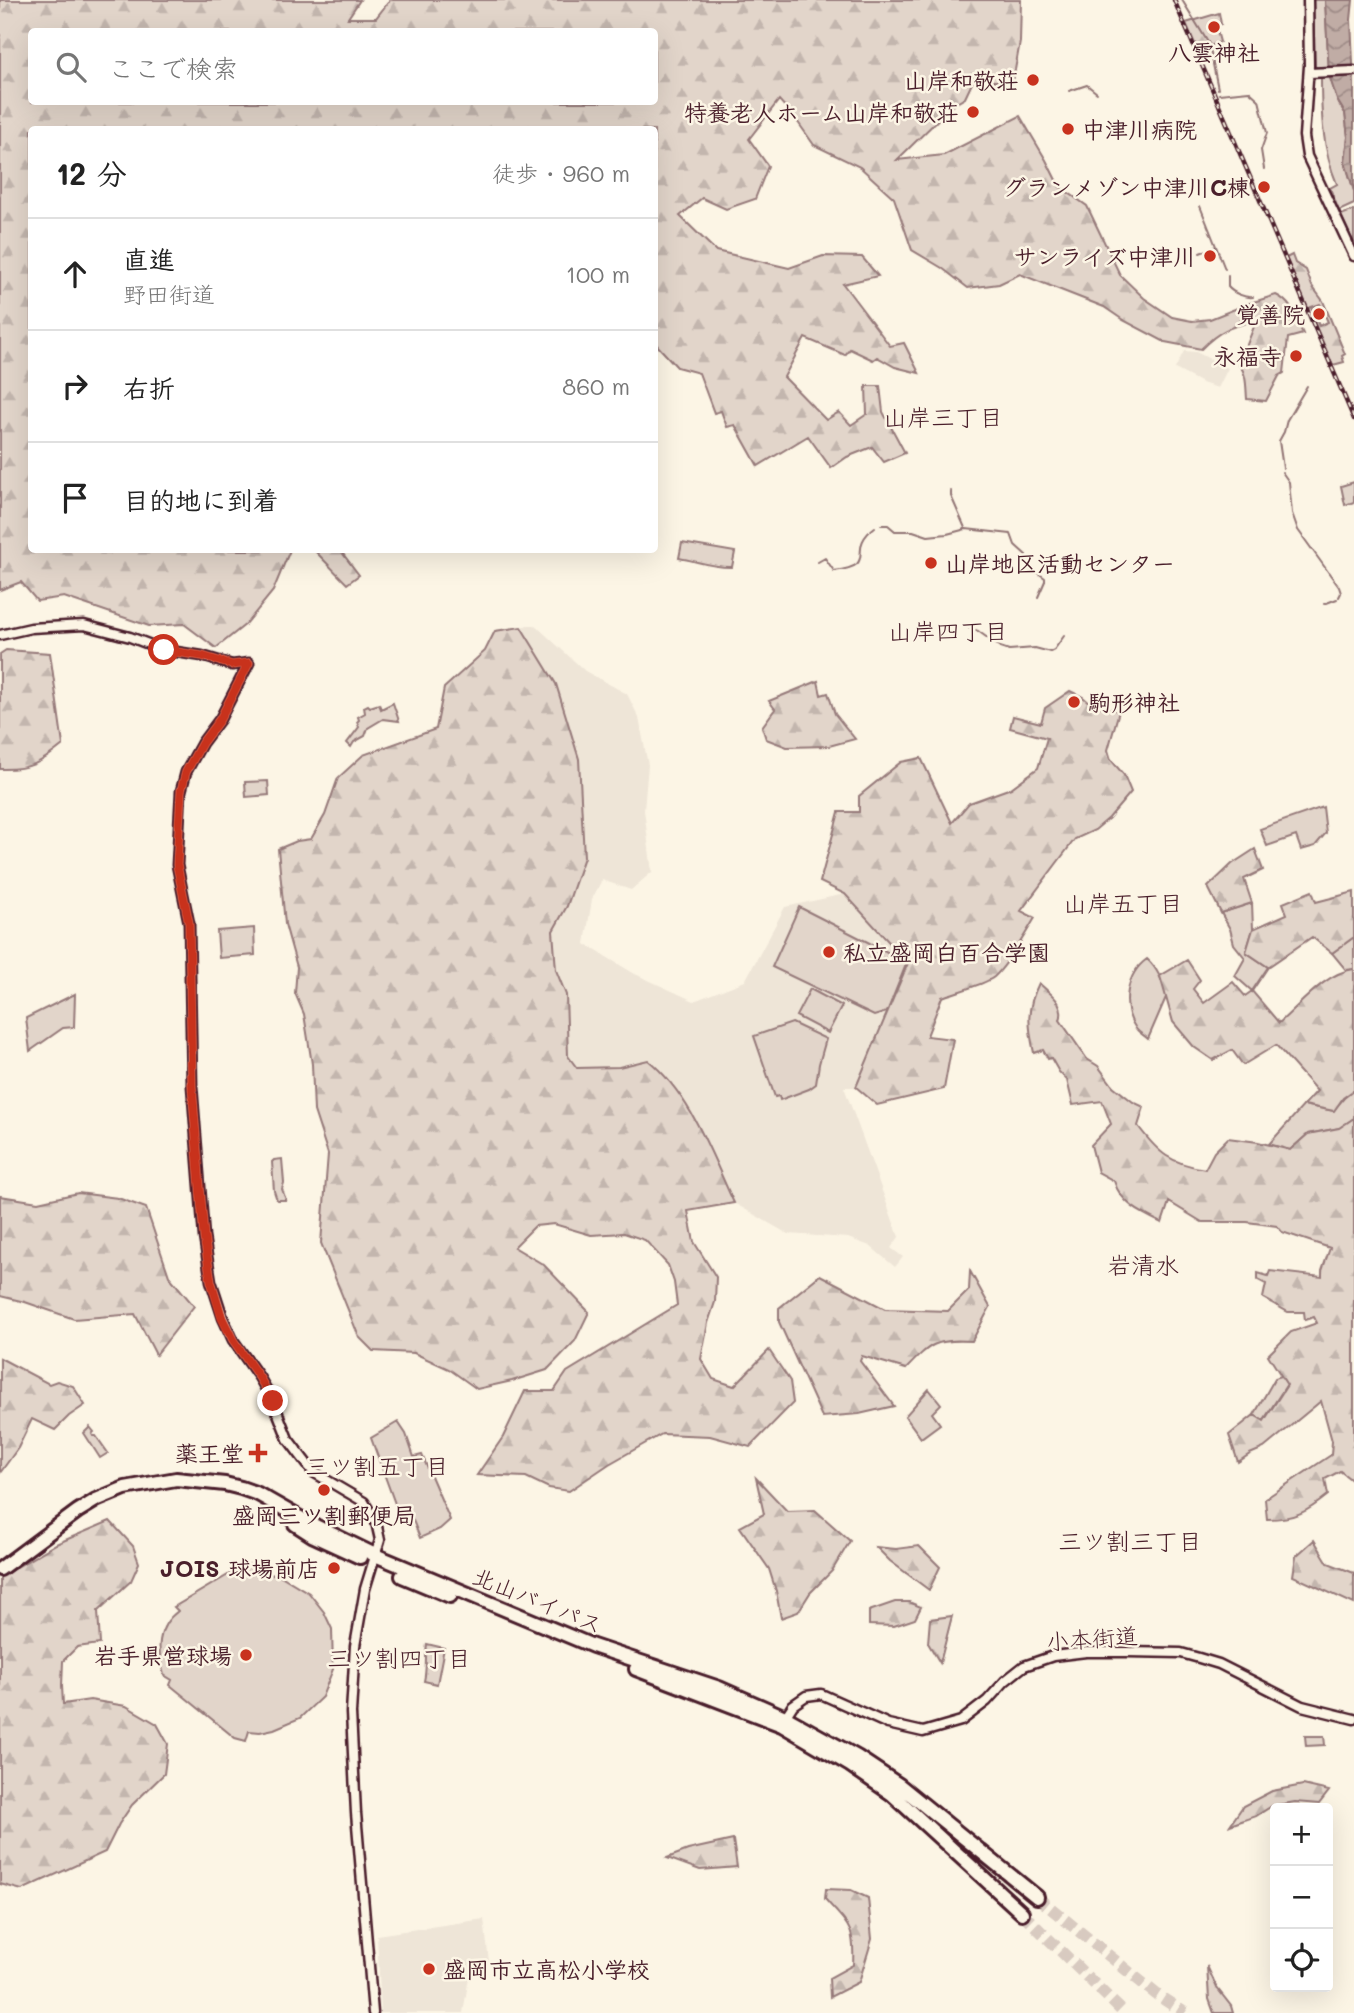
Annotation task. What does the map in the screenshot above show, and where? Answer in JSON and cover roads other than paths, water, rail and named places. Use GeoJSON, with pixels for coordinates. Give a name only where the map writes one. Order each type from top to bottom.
{"type":"FeatureCollection","features":[{"type":"Feature","properties":{"kind":"highway","name":"北山バイパス"},"geometry":{"type":"LineString","coordinates":[[0,1569],[96,1500],[125,1488],[176,1479],[225,1484],[258,1494],[374,1559]]}},
{"type":"Feature","properties":{"kind":"highway","name":"北山バイパス"},"geometry":{"type":"LineString","coordinates":[[0,1575],[66,1527],[110,1501],[136,1492],[164,1487],[192,1485],[222,1490],[264,1504],[312,1535],[593,1646],[719,1688],[857,1757],[899,1785],[1037,1897]]}},
{"type":"Feature","properties":{"kind":"highway","name":"北山バイパス"},"geometry":{"type":"LineString","coordinates":[[784,1721],[892,1794],[1022,1913]]}},
{"type":"Feature","properties":{"kind":"street"},"geometry":{"type":"LineString","coordinates":[[1308,0],[1312,73],[1304,136],[1307,156],[1354,256]]}},
{"type":"Feature","properties":{"kind":"street"},"geometry":{"type":"LineString","coordinates":[[1312,73],[1354,71]]}},
{"type":"Feature","properties":{"kind":"street"},"geometry":{"type":"LineString","coordinates":[[0,635],[31,628],[84,625],[130,637],[164,650],[202,656],[232,665],[249,663],[220,719],[202,743],[186,772],[181,791],[177,865],[189,923],[191,1073],[204,1237],[211,1281],[222,1318],[274,1403],[288,1439],[313,1472],[364,1502],[376,1522],[380,1541],[365,1589],[352,1670],[356,1801],[373,2013]]}},
{"type":"Feature","properties":{"kind":"street","name":"小本街道"},"geometry":{"type":"LineString","coordinates":[[784,1721],[793,1704],[807,1696],[821,1694],[888,1724],[923,1732],[961,1721],[987,1702],[1005,1681],[1024,1666],[1053,1656],[1086,1652],[1181,1653],[1219,1664],[1302,1706],[1354,1719]]}},
{"type":"Feature","properties":{"kind":"water"},"geometry":{"type":"Polygon","coordinates":[[[1325,0],[1353,0],[1351,20],[1354,191],[1345,162],[1348,137],[1345,113],[1337,100],[1329,75],[1325,0]]]}},
{"type":"Feature","properties":{"kind":"waterway"},"geometry":{"type":"LineString","coordinates":[[1182,0],[1209,44],[1218,89]]}},
{"type":"Feature","properties":{"kind":"waterway"},"geometry":{"type":"LineString","coordinates":[[1069,91],[1087,85],[1097,93]]}},
{"type":"Feature","properties":{"kind":"waterway"},"geometry":{"type":"LineString","coordinates":[[1219,94],[1249,91],[1259,100],[1267,133],[1261,150],[1264,169]]}},
{"type":"Feature","properties":{"kind":"waterway"},"geometry":{"type":"LineString","coordinates":[[1200,206],[1225,269]]}},
{"type":"Feature","properties":{"kind":"waterway"},"geometry":{"type":"LineString","coordinates":[[1200,253],[1215,247]]}},
{"type":"Feature","properties":{"kind":"waterway"},"geometry":{"type":"LineString","coordinates":[[1228,276],[1230,289],[1243,296],[1253,297]]}},
{"type":"Feature","properties":{"kind":"waterway"},"geometry":{"type":"LineString","coordinates":[[1283,468],[1279,441],[1287,420],[1307,386]]}},
{"type":"Feature","properties":{"kind":"waterway"},"geometry":{"type":"LineString","coordinates":[[1282,472],[1289,482],[1292,513],[1298,530],[1339,587],[1339,597]]}},
{"type":"Feature","properties":{"kind":"waterway"},"geometry":{"type":"LineString","coordinates":[[951,491],[965,528]]}},
{"type":"Feature","properties":{"kind":"waterway"},"geometry":{"type":"LineString","coordinates":[[881,525],[888,525],[895,531],[913,531],[928,536],[966,529],[1011,534],[1015,545],[1026,555],[1027,565],[1045,578],[1038,597]]}},
{"type":"Feature","properties":{"kind":"waterway"},"geometry":{"type":"LineString","coordinates":[[818,562],[825,558],[834,571],[856,565],[862,543],[875,527]]}},
{"type":"Feature","properties":{"kind":"waterway"},"geometry":{"type":"LineString","coordinates":[[1324,604],[1337,599]]}},
{"type":"Feature","properties":{"kind":"waterway"},"geometry":{"type":"LineString","coordinates":[[969,628],[1009,650],[1035,648],[1050,652],[1064,636]]}},
{"type":"Feature","properties":{"kind":"tunnel"},"geometry":{"type":"LineString","coordinates":[[1037,1897],[1156,1994],[1185,2013]]}},
{"type":"Feature","properties":{"kind":"tunnel"},"geometry":{"type":"LineString","coordinates":[[1022,1913],[1124,2013]]}},
{"type":"Feature","properties":{"kind":"railway"},"geometry":{"type":"LineString","coordinates":[[1174,0],[1354,419]]}},
{"type":"Feature","properties":{"kind":"place","name":"八雲神社"},"geometry":{"type":"Point","coordinates":[1214,27]}},
{"type":"Feature","properties":{"kind":"place","name":"山岸和敬荘"},"geometry":{"type":"Point","coordinates":[1033,80]}},
{"type":"Feature","properties":{"kind":"place","name":"特養老人ホーム山岸和敬荘"},"geometry":{"type":"Point","coordinates":[973,112]}},
{"type":"Feature","properties":{"kind":"place","name":"中津川病院"},"geometry":{"type":"Point","coordinates":[1068,129]}},
{"type":"Feature","properties":{"kind":"place","name":"グランメゾン中津川C棟"},"geometry":{"type":"Point","coordinates":[1264,187]}},
{"type":"Feature","properties":{"kind":"place","name":"サンライズ中津川"},"geometry":{"type":"Point","coordinates":[1210,256]}},
{"type":"Feature","properties":{"kind":"place","name":"覚善院"},"geometry":{"type":"Point","coordinates":[1319,314]}},
{"type":"Feature","properties":{"kind":"place","name":"永福寺"},"geometry":{"type":"Point","coordinates":[1296,356]}},
{"type":"Feature","properties":{"kind":"place","name":"山岸地区活動センター"},"geometry":{"type":"Point","coordinates":[931,563]}},
{"type":"Feature","properties":{"kind":"place","name":"駒形神社"},"geometry":{"type":"Point","coordinates":[1074,702]}},
{"type":"Feature","properties":{"kind":"place","name":"私立盛岡白百合学園"},"geometry":{"type":"Point","coordinates":[829,952]}},
{"type":"Feature","properties":{"kind":"place","name":"薬王堂"},"geometry":{"type":"Point","coordinates":[258,1453]}},
{"type":"Feature","properties":{"kind":"place","name":"盛岡三ツ割郵便局"},"geometry":{"type":"Point","coordinates":[324,1490]}},
{"type":"Feature","properties":{"kind":"place","name":"JOIS 球場前店"},"geometry":{"type":"Point","coordinates":[334,1568]}},
{"type":"Feature","properties":{"kind":"place","name":"岩手県営球場"},"geometry":{"type":"Point","coordinates":[246,1655]}},
{"type":"Feature","properties":{"kind":"place","name":"盛岡市立高松小学校"},"geometry":{"type":"Point","coordinates":[429,1969]}},
{"type":"Feature","properties":{"kind":"district","name":"山岸三丁目"},"geometry":{"type":"Point","coordinates":[943,416]}},
{"type":"Feature","properties":{"kind":"district","name":"山岸四丁目"},"geometry":{"type":"Point","coordinates":[948,630]}},
{"type":"Feature","properties":{"kind":"district","name":"山岸五丁目"},"geometry":{"type":"Point","coordinates":[1123,902]}},
{"type":"Feature","properties":{"kind":"district","name":"岩清水"},"geometry":{"type":"Point","coordinates":[1143,1264]}},
{"type":"Feature","properties":{"kind":"district","name":"三ツ割五丁目"},"geometry":{"type":"Point","coordinates":[377,1465]}},
{"type":"Feature","properties":{"kind":"district","name":"三ツ割三丁目"},"geometry":{"type":"Point","coordinates":[1130,1540]}},
{"type":"Feature","properties":{"kind":"district","name":"三ツ割四丁目"},"geometry":{"type":"Point","coordinates":[399,1657]}}]}
